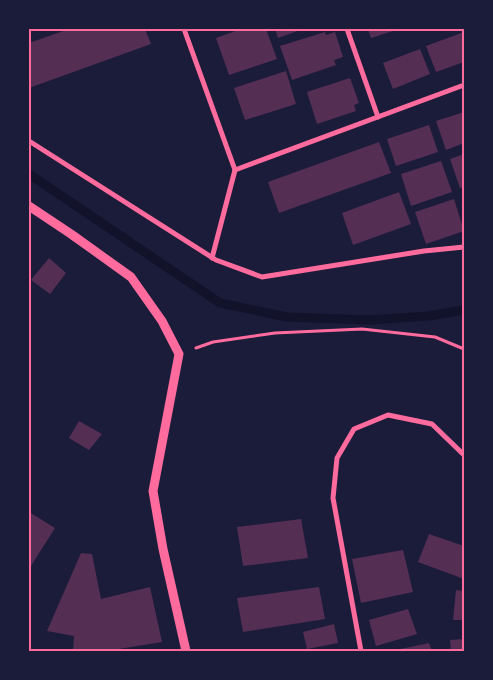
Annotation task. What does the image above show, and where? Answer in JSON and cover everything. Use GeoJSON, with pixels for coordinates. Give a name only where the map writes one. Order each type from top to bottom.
{"type":"FeatureCollection","features":[{"type":"Feature","properties":{"kind":"street"},"geometry":{"type":"LineString","coordinates":[[184,29],[235,170],[212,258]]}},
{"type":"Feature","properties":{"kind":"street"},"geometry":{"type":"LineString","coordinates":[[347,29],[378,117]]}},
{"type":"Feature","properties":{"kind":"street"},"geometry":{"type":"LineString","coordinates":[[235,170],[464,85]]}},
{"type":"Feature","properties":{"kind":"street"},"geometry":{"type":"LineString","coordinates":[[29,140],[212,258],[262,278],[424,251],[464,247]]}},
{"type":"Feature","properties":{"kind":"street"},"geometry":{"type":"LineString","coordinates":[[29,206],[131,277],[162,321],[179,354],[153,491],[163,549],[186,651]]}},
{"type":"Feature","properties":{"kind":"street"},"geometry":{"type":"LineString","coordinates":[[361,651],[333,498],[337,458],[354,429],[388,415],[432,424],[464,455]]}},
{"type":"Feature","properties":{"kind":"path"},"geometry":{"type":"LineString","coordinates":[[179,354],[213,342],[275,333],[362,329],[435,337],[464,349]]}},
{"type":"Feature","properties":{"kind":"building"},"geometry":{"type":"Polygon","coordinates":[[[69,29],[145,29],[151,44],[29,88],[29,43],[69,29]]]}},
{"type":"Feature","properties":{"kind":"building"},"geometry":{"type":"Polygon","coordinates":[[[241,29],[266,29],[277,59],[229,75],[216,38],[241,29]]]}},
{"type":"Feature","properties":{"kind":"building"},"geometry":{"type":"Polygon","coordinates":[[[275,29],[303,29],[278,38],[275,29]]]}},
{"type":"Feature","properties":{"kind":"building"},"geometry":{"type":"Polygon","coordinates":[[[368,29],[399,29],[371,38],[368,29]]]}},
{"type":"Feature","properties":{"kind":"building"},"geometry":{"type":"Polygon","coordinates":[[[325,32],[326,35],[335,32],[343,57],[334,60],[336,65],[292,80],[280,46],[325,32]]]}},
{"type":"Feature","properties":{"kind":"building"},"geometry":{"type":"Polygon","coordinates":[[[464,32],[464,62],[436,72],[426,46],[464,32]]]}},
{"type":"Feature","properties":{"kind":"building"},"geometry":{"type":"Polygon","coordinates":[[[420,49],[430,74],[393,89],[383,63],[420,49]]]}},
{"type":"Feature","properties":{"kind":"building"},"geometry":{"type":"Polygon","coordinates":[[[286,71],[296,104],[245,120],[234,88],[286,71]]]}},
{"type":"Feature","properties":{"kind":"building"},"geometry":{"type":"Polygon","coordinates":[[[350,78],[359,103],[354,105],[356,111],[317,124],[307,92],[350,78]]]}},
{"type":"Feature","properties":{"kind":"building"},"geometry":{"type":"Polygon","coordinates":[[[464,112],[464,143],[446,150],[436,121],[464,112]]]}},
{"type":"Feature","properties":{"kind":"building"},"geometry":{"type":"Polygon","coordinates":[[[429,125],[438,152],[396,166],[387,139],[429,125]]]}},
{"type":"Feature","properties":{"kind":"building"},"geometry":{"type":"Polygon","coordinates":[[[379,142],[391,173],[279,213],[268,182],[379,142]]]}},
{"type":"Feature","properties":{"kind":"building"},"geometry":{"type":"Polygon","coordinates":[[[464,154],[464,187],[460,188],[450,159],[464,154]]]}},
{"type":"Feature","properties":{"kind":"building"},"geometry":{"type":"Polygon","coordinates":[[[441,161],[452,192],[411,206],[401,174],[441,161]]]}},
{"type":"Feature","properties":{"kind":"building"},"geometry":{"type":"Polygon","coordinates":[[[399,192],[411,224],[353,245],[342,213],[399,192]]]}},
{"type":"Feature","properties":{"kind":"building"},"geometry":{"type":"Polygon","coordinates":[[[454,199],[464,231],[426,244],[415,212],[454,199]]]}},
{"type":"Feature","properties":{"kind":"building"},"geometry":{"type":"Polygon","coordinates":[[[49,258],[66,273],[50,294],[31,280],[49,258]]]}},
{"type":"Feature","properties":{"kind":"building"},"geometry":{"type":"Polygon","coordinates":[[[79,421],[102,434],[89,450],[69,438],[79,421]]]}},
{"type":"Feature","properties":{"kind":"building"},"geometry":{"type":"Polygon","coordinates":[[[29,512],[55,528],[29,569],[29,512]]]}},
{"type":"Feature","properties":{"kind":"building"},"geometry":{"type":"Polygon","coordinates":[[[301,519],[308,558],[243,566],[237,527],[301,519]]]}},
{"type":"Feature","properties":{"kind":"building"},"geometry":{"type":"Polygon","coordinates":[[[429,534],[464,546],[464,579],[418,562],[429,534]]]}},
{"type":"Feature","properties":{"kind":"building"},"geometry":{"type":"Polygon","coordinates":[[[403,550],[413,592],[361,603],[352,559],[403,550]]]}},
{"type":"Feature","properties":{"kind":"building"},"geometry":{"type":"Polygon","coordinates":[[[81,553],[92,554],[101,599],[150,587],[162,642],[112,651],[73,651],[74,636],[47,631],[81,553]]]}},
{"type":"Feature","properties":{"kind":"building"},"geometry":{"type":"Polygon","coordinates":[[[319,587],[325,619],[243,632],[237,598],[319,587]]]}},
{"type":"Feature","properties":{"kind":"building"},"geometry":{"type":"Polygon","coordinates":[[[456,590],[464,591],[464,620],[453,620],[456,590]]]}},
{"type":"Feature","properties":{"kind":"building"},"geometry":{"type":"Polygon","coordinates":[[[408,609],[417,634],[376,646],[369,620],[408,609]]]}},
{"type":"Feature","properties":{"kind":"building"},"geometry":{"type":"Polygon","coordinates":[[[334,624],[338,643],[307,649],[303,632],[334,624]]]}},
{"type":"Feature","properties":{"kind":"building"},"geometry":{"type":"Polygon","coordinates":[[[464,639],[464,651],[451,651],[450,640],[464,639]]]}},
{"type":"Feature","properties":{"kind":"building"},"geometry":{"type":"Polygon","coordinates":[[[429,643],[432,651],[396,651],[396,650],[429,643]]]}},
{"type":"Feature","properties":{"kind":"waterway"},"geometry":{"type":"LineString","coordinates":[[29,174],[220,303],[287,317],[370,320],[428,316],[464,310]]}}]}
